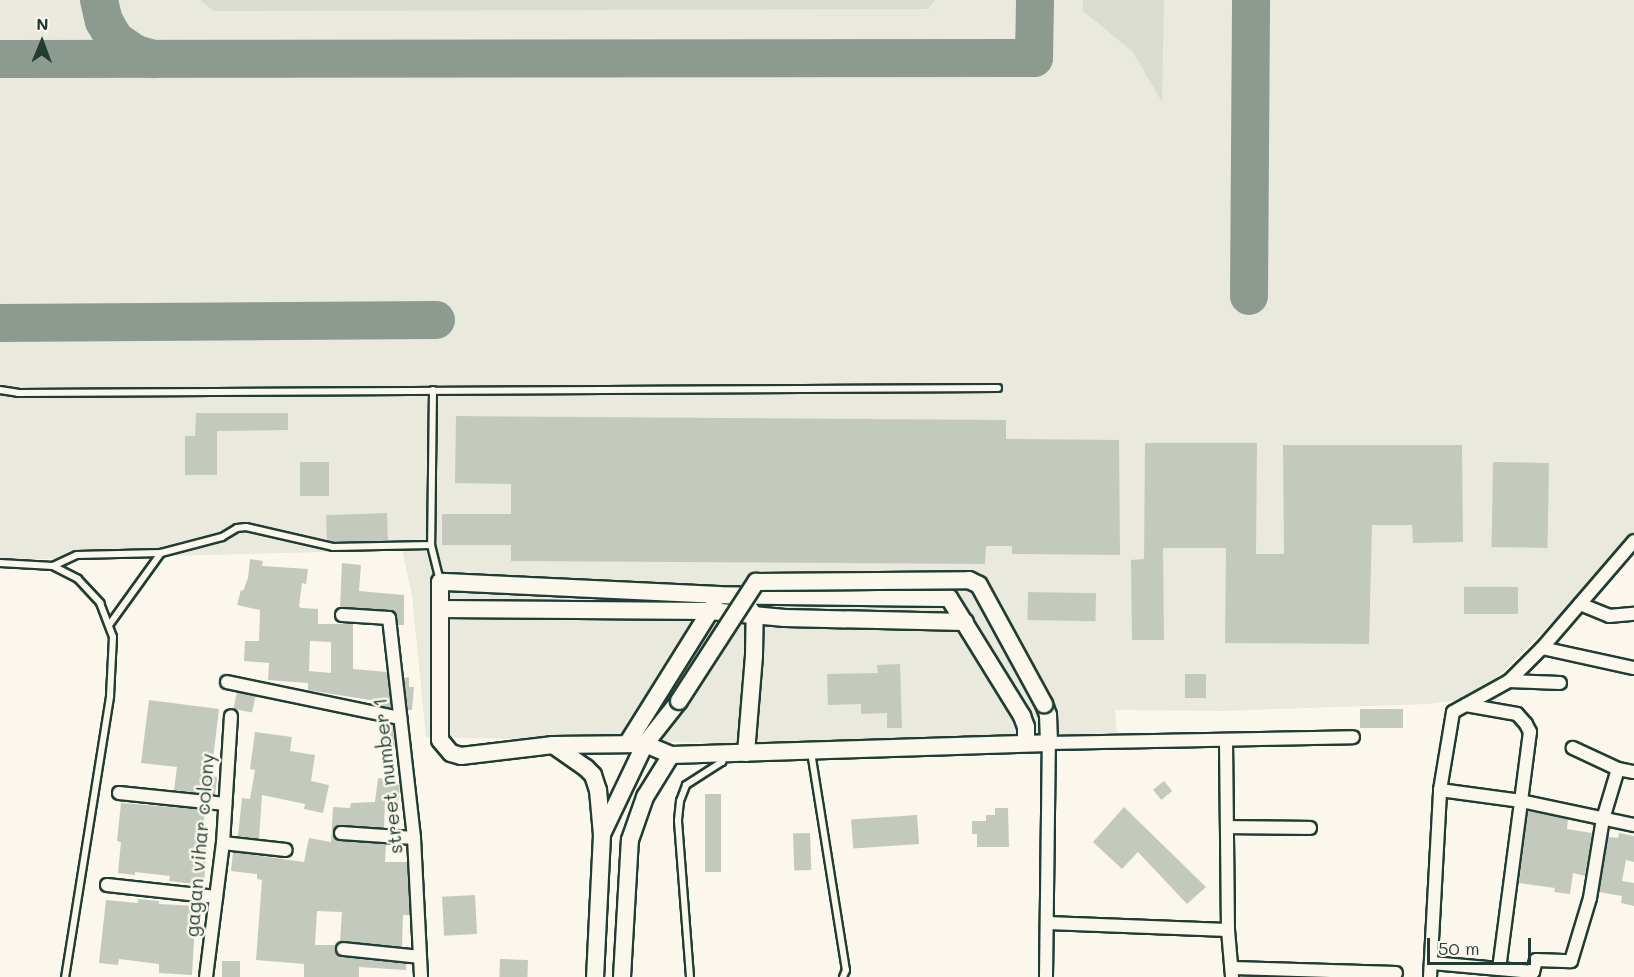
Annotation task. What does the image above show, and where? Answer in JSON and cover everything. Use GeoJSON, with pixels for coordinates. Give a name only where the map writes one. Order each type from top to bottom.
{"type":"FeatureCollection","features":[{"type":"Feature","properties":{"kind":"street"},"geometry":{"type":"LineString","coordinates":[[1430,977],[1440,790],[1449,724],[1453,712],[1509,681],[1542,648],[1634,541]]}},
{"type":"Feature","properties":{"kind":"street"},"geometry":{"type":"LineString","coordinates":[[602,835],[645,744],[679,701],[756,582],[969,580],[979,585],[1048,715],[1047,977]]}},
{"type":"Feature","properties":{"kind":"street"},"geometry":{"type":"LineString","coordinates":[[1026,741],[1026,727],[1022,716],[949,598],[719,595],[440,582],[440,741],[443,747],[461,756],[553,746],[627,744],[645,744],[671,755],[1026,741],[1049,743],[1353,738]]}},
{"type":"Feature","properties":{"kind":"street"},"geometry":{"type":"LineString","coordinates":[[627,744],[710,611],[716,603],[727,600],[752,609],[755,616],[746,753]]}},
{"type":"Feature","properties":{"kind":"street"},"geometry":{"type":"LineString","coordinates":[[1580,604],[1609,616],[1634,614]]}},
{"type":"Feature","properties":{"kind":"street"},"geometry":{"type":"LineString","coordinates":[[441,609],[710,611]]}},
{"type":"Feature","properties":{"kind":"street","name":"street number 1"},"geometry":{"type":"LineString","coordinates":[[342,615],[389,618],[414,838],[421,977]]}},
{"type":"Feature","properties":{"kind":"street"},"geometry":{"type":"LineString","coordinates":[[755,616],[965,622]]}},
{"type":"Feature","properties":{"kind":"street"},"geometry":{"type":"LineString","coordinates":[[1542,648],[1634,668]]}},
{"type":"Feature","properties":{"kind":"street"},"geometry":{"type":"LineString","coordinates":[[1509,681],[1560,683]]}},
{"type":"Feature","properties":{"kind":"street"},"geometry":{"type":"LineString","coordinates":[[227,682],[400,718]]}},
{"type":"Feature","properties":{"kind":"street"},"geometry":{"type":"LineString","coordinates":[[1466,705],[1517,714],[1530,732],[1499,969]]}},
{"type":"Feature","properties":{"kind":"street","name":"gagan vihar colony"},"geometry":{"type":"LineString","coordinates":[[206,977],[223,843],[231,716]]}},
{"type":"Feature","properties":{"kind":"street"},"geometry":{"type":"LineString","coordinates":[[1226,740],[1228,930],[1233,972],[1396,973]]}},
{"type":"Feature","properties":{"kind":"street"},"geometry":{"type":"LineString","coordinates":[[553,746],[593,775],[598,790],[602,835],[595,974],[622,974],[627,863],[635,819],[645,797],[671,755]]}},
{"type":"Feature","properties":{"kind":"street"},"geometry":{"type":"LineString","coordinates":[[1574,748],[1618,769],[1634,772]]}},
{"type":"Feature","properties":{"kind":"street"},"geometry":{"type":"LineString","coordinates":[[1432,963],[1499,969],[1533,975],[1536,960],[1571,961],[1590,898],[1603,819],[1618,769]]}},
{"type":"Feature","properties":{"kind":"street"},"geometry":{"type":"LineString","coordinates":[[1440,790],[1521,801],[1634,825]]}},
{"type":"Feature","properties":{"kind":"street"},"geometry":{"type":"LineString","coordinates":[[119,793],[225,804]]}},
{"type":"Feature","properties":{"kind":"street"},"geometry":{"type":"LineString","coordinates":[[1228,827],[1310,828]]}},
{"type":"Feature","properties":{"kind":"street"},"geometry":{"type":"LineString","coordinates":[[340,833],[414,838]]}},
{"type":"Feature","properties":{"kind":"street"},"geometry":{"type":"LineString","coordinates":[[223,843],[286,850]]}},
{"type":"Feature","properties":{"kind":"street"},"geometry":{"type":"LineString","coordinates":[[601,861],[627,863]]}},
{"type":"Feature","properties":{"kind":"street"},"geometry":{"type":"LineString","coordinates":[[107,885],[216,897]]}},
{"type":"Feature","properties":{"kind":"street"},"geometry":{"type":"LineString","coordinates":[[1047,923],[1228,930]]}},
{"type":"Feature","properties":{"kind":"street"},"geometry":{"type":"LineString","coordinates":[[343,949],[420,957]]}},
{"type":"Feature","properties":{"kind":"lane"},"geometry":{"type":"LineString","coordinates":[[0,390],[30,393],[998,388]]}},
{"type":"Feature","properties":{"kind":"lane"},"geometry":{"type":"LineString","coordinates":[[433,390],[431,545],[440,582]]}},
{"type":"Feature","properties":{"kind":"lane"},"geometry":{"type":"LineString","coordinates":[[53,566],[77,555],[161,553],[222,537],[237,528],[246,527],[333,547],[431,545]]}},
{"type":"Feature","properties":{"kind":"lane"},"geometry":{"type":"LineString","coordinates":[[109,625],[161,553]]}},
{"type":"Feature","properties":{"kind":"lane"},"geometry":{"type":"LineString","coordinates":[[0,563],[53,566],[78,579],[100,603],[113,637],[110,697],[65,977]]}},
{"type":"Feature","properties":{"kind":"lane"},"geometry":{"type":"LineString","coordinates":[[810,748],[846,970],[843,977]]}},
{"type":"Feature","properties":{"kind":"lane"},"geometry":{"type":"LineString","coordinates":[[690,977],[678,820],[680,801],[686,785],[722,762],[723,754]]}},
{"type":"Feature","properties":{"kind":"shaded area"},"geometry":{"type":"Polygon","coordinates":[[[0,0],[1634,0],[1634,534],[1614,560],[1477,698],[1428,704],[1221,711],[1115,710],[1117,733],[776,744],[426,737],[412,596],[402,550],[0,560],[0,0]]]}},
{"type":"Feature","properties":{"kind":"shaded area"},"geometry":{"type":"Polygon","coordinates":[[[200,0],[935,0],[928,9],[213,11],[200,0]]]}},
{"type":"Feature","properties":{"kind":"shaded area"},"geometry":{"type":"Polygon","coordinates":[[[1083,0],[1164,0],[1162,102],[1133,52],[1083,11],[1083,0]]]}},
{"type":"Feature","properties":{"kind":"building"},"geometry":{"type":"Polygon","coordinates":[[[196,413],[288,413],[288,430],[217,431],[217,475],[185,475],[185,436],[195,436],[196,413]]]}},
{"type":"Feature","properties":{"kind":"building"},"geometry":{"type":"Polygon","coordinates":[[[456,416],[1006,420],[1006,439],[1119,440],[1120,555],[1012,554],[1012,546],[986,546],[985,564],[511,561],[511,545],[442,545],[442,514],[511,514],[511,484],[455,483],[456,416]]]}},
{"type":"Feature","properties":{"kind":"building"},"geometry":{"type":"Polygon","coordinates":[[[1145,443],[1257,443],[1256,554],[1284,554],[1283,445],[1462,445],[1463,542],[1413,543],[1412,525],[1372,525],[1369,644],[1225,643],[1226,548],[1163,548],[1164,640],[1132,640],[1131,560],[1144,559],[1145,443]]]}},
{"type":"Feature","properties":{"kind":"building"},"geometry":{"type":"Polygon","coordinates":[[[300,462],[329,462],[329,496],[300,496],[300,462]]]}},
{"type":"Feature","properties":{"kind":"building"},"geometry":{"type":"Polygon","coordinates":[[[1493,462],[1549,463],[1548,548],[1492,547],[1493,462]]]}},
{"type":"Feature","properties":{"kind":"building"},"geometry":{"type":"Polygon","coordinates":[[[387,513],[388,541],[327,543],[326,515],[387,513]]]}},
{"type":"Feature","properties":{"kind":"building"},"geometry":{"type":"Polygon","coordinates":[[[250,559],[263,561],[262,566],[308,569],[306,584],[302,583],[299,606],[318,609],[318,624],[353,624],[353,669],[387,672],[391,708],[382,706],[382,702],[308,690],[308,683],[268,680],[269,663],[244,661],[245,641],[259,641],[260,610],[237,605],[241,590],[243,591],[248,578],[250,559]],[[310,641],[309,671],[331,673],[331,642],[310,641]]]}},
{"type":"Feature","properties":{"kind":"building"},"geometry":{"type":"Polygon","coordinates":[[[342,563],[361,565],[359,591],[404,595],[404,625],[398,625],[392,610],[340,607],[342,563]]]}},
{"type":"Feature","properties":{"kind":"building"},"geometry":{"type":"Polygon","coordinates":[[[1464,587],[1518,587],[1518,614],[1464,614],[1464,587]]]}},
{"type":"Feature","properties":{"kind":"building"},"geometry":{"type":"Polygon","coordinates":[[[1028,592],[1096,593],[1096,621],[1028,620],[1028,592]]]}},
{"type":"Feature","properties":{"kind":"building"},"geometry":{"type":"Polygon","coordinates":[[[900,664],[902,728],[887,728],[887,713],[861,714],[861,704],[828,705],[827,674],[878,673],[877,665],[900,664]]]}},
{"type":"Feature","properties":{"kind":"building"},"geometry":{"type":"Polygon","coordinates":[[[1185,674],[1206,674],[1206,698],[1185,698],[1185,674]]]}},
{"type":"Feature","properties":{"kind":"building"},"geometry":{"type":"Polygon","coordinates":[[[409,677],[409,687],[414,687],[412,710],[408,710],[404,678],[409,677]]]}},
{"type":"Feature","properties":{"kind":"building"},"geometry":{"type":"Polygon","coordinates":[[[237,692],[256,696],[252,713],[233,709],[237,692]]]}},
{"type":"Feature","properties":{"kind":"building"},"geometry":{"type":"Polygon","coordinates":[[[149,700],[219,709],[211,776],[217,777],[215,795],[174,790],[177,767],[141,763],[149,700]]]}},
{"type":"Feature","properties":{"kind":"building"},"geometry":{"type":"Polygon","coordinates":[[[1360,709],[1403,709],[1403,728],[1360,728],[1360,709]]]}},
{"type":"Feature","properties":{"kind":"building"},"geometry":{"type":"Polygon","coordinates":[[[383,723],[393,725],[395,746],[383,746],[383,723]]]}},
{"type":"Feature","properties":{"kind":"building"},"geometry":{"type":"Polygon","coordinates":[[[255,732],[292,737],[290,751],[315,755],[311,781],[329,785],[323,813],[304,809],[305,804],[262,795],[259,839],[238,836],[242,798],[250,799],[255,770],[250,769],[255,732]]]}},
{"type":"Feature","properties":{"kind":"building"},"geometry":{"type":"Polygon","coordinates":[[[378,778],[386,779],[386,783],[400,785],[398,801],[385,800],[384,828],[341,825],[335,828],[333,833],[340,841],[386,844],[385,862],[407,862],[410,915],[403,915],[402,947],[340,942],[342,912],[317,911],[315,945],[336,945],[336,953],[342,957],[406,964],[406,970],[359,967],[359,977],[304,977],[304,964],[256,960],[262,880],[257,879],[257,874],[231,871],[233,852],[304,862],[309,838],[331,842],[333,807],[350,808],[351,803],[375,802],[378,778]]]}},
{"type":"Feature","properties":{"kind":"building"},"geometry":{"type":"Polygon","coordinates":[[[1164,781],[1172,791],[1161,800],[1153,790],[1164,781]]]}},
{"type":"Feature","properties":{"kind":"building"},"geometry":{"type":"Polygon","coordinates":[[[705,794],[721,794],[721,872],[705,872],[705,794]]]}},
{"type":"Feature","properties":{"kind":"building"},"geometry":{"type":"Polygon","coordinates":[[[121,803],[205,810],[202,836],[207,836],[204,885],[169,881],[170,876],[135,872],[135,875],[118,873],[121,842],[117,841],[121,803]]]}},
{"type":"Feature","properties":{"kind":"building"},"geometry":{"type":"Polygon","coordinates":[[[1124,807],[1206,887],[1187,904],[1138,852],[1122,869],[1093,842],[1124,807]]]}},
{"type":"Feature","properties":{"kind":"building"},"geometry":{"type":"Polygon","coordinates":[[[995,808],[1008,808],[1009,847],[977,847],[977,834],[972,834],[972,821],[986,821],[986,815],[995,815],[995,808]]]}},
{"type":"Feature","properties":{"kind":"building"},"geometry":{"type":"Polygon","coordinates":[[[1528,811],[1568,819],[1567,829],[1592,833],[1585,876],[1573,873],[1570,894],[1554,892],[1555,888],[1519,883],[1528,811]]]}},
{"type":"Feature","properties":{"kind":"building"},"geometry":{"type":"Polygon","coordinates":[[[917,815],[919,844],[853,849],[851,820],[917,815]]]}},
{"type":"Feature","properties":{"kind":"building"},"geometry":{"type":"Polygon","coordinates":[[[810,833],[811,870],[794,871],[793,834],[810,833]]]}},
{"type":"Feature","properties":{"kind":"building"},"geometry":{"type":"Polygon","coordinates":[[[1619,833],[1634,836],[1634,862],[1626,860],[1622,881],[1634,883],[1634,906],[1621,903],[1622,896],[1599,892],[1608,837],[1618,838],[1619,833]]]}},
{"type":"Feature","properties":{"kind":"building"},"geometry":{"type":"Polygon","coordinates":[[[475,895],[477,934],[444,936],[442,897],[475,895]]]}},
{"type":"Feature","properties":{"kind":"building"},"geometry":{"type":"Polygon","coordinates":[[[138,899],[159,901],[159,904],[196,906],[192,975],[159,973],[159,964],[119,959],[118,965],[99,963],[106,900],[138,903],[138,899]]]}},
{"type":"Feature","properties":{"kind":"building"},"geometry":{"type":"Polygon","coordinates":[[[500,959],[528,960],[527,977],[499,977],[500,959]]]}},
{"type":"Feature","properties":{"kind":"building"},"geometry":{"type":"Polygon","coordinates":[[[222,961],[240,961],[240,977],[222,977],[222,961]]]}},
{"type":"Feature","properties":{"kind":"taxiway"},"geometry":{"type":"LineString","coordinates":[[99,0],[104,21],[115,40],[136,54],[154,59]]}},
{"type":"Feature","properties":{"kind":"taxiway"},"geometry":{"type":"LineString","coordinates":[[0,59],[1034,58],[1035,0]]}},
{"type":"Feature","properties":{"kind":"taxiway"},"geometry":{"type":"LineString","coordinates":[[1249,296],[1251,0]]}},
{"type":"Feature","properties":{"kind":"taxiway"},"geometry":{"type":"LineString","coordinates":[[0,323],[436,320]]}}]}
